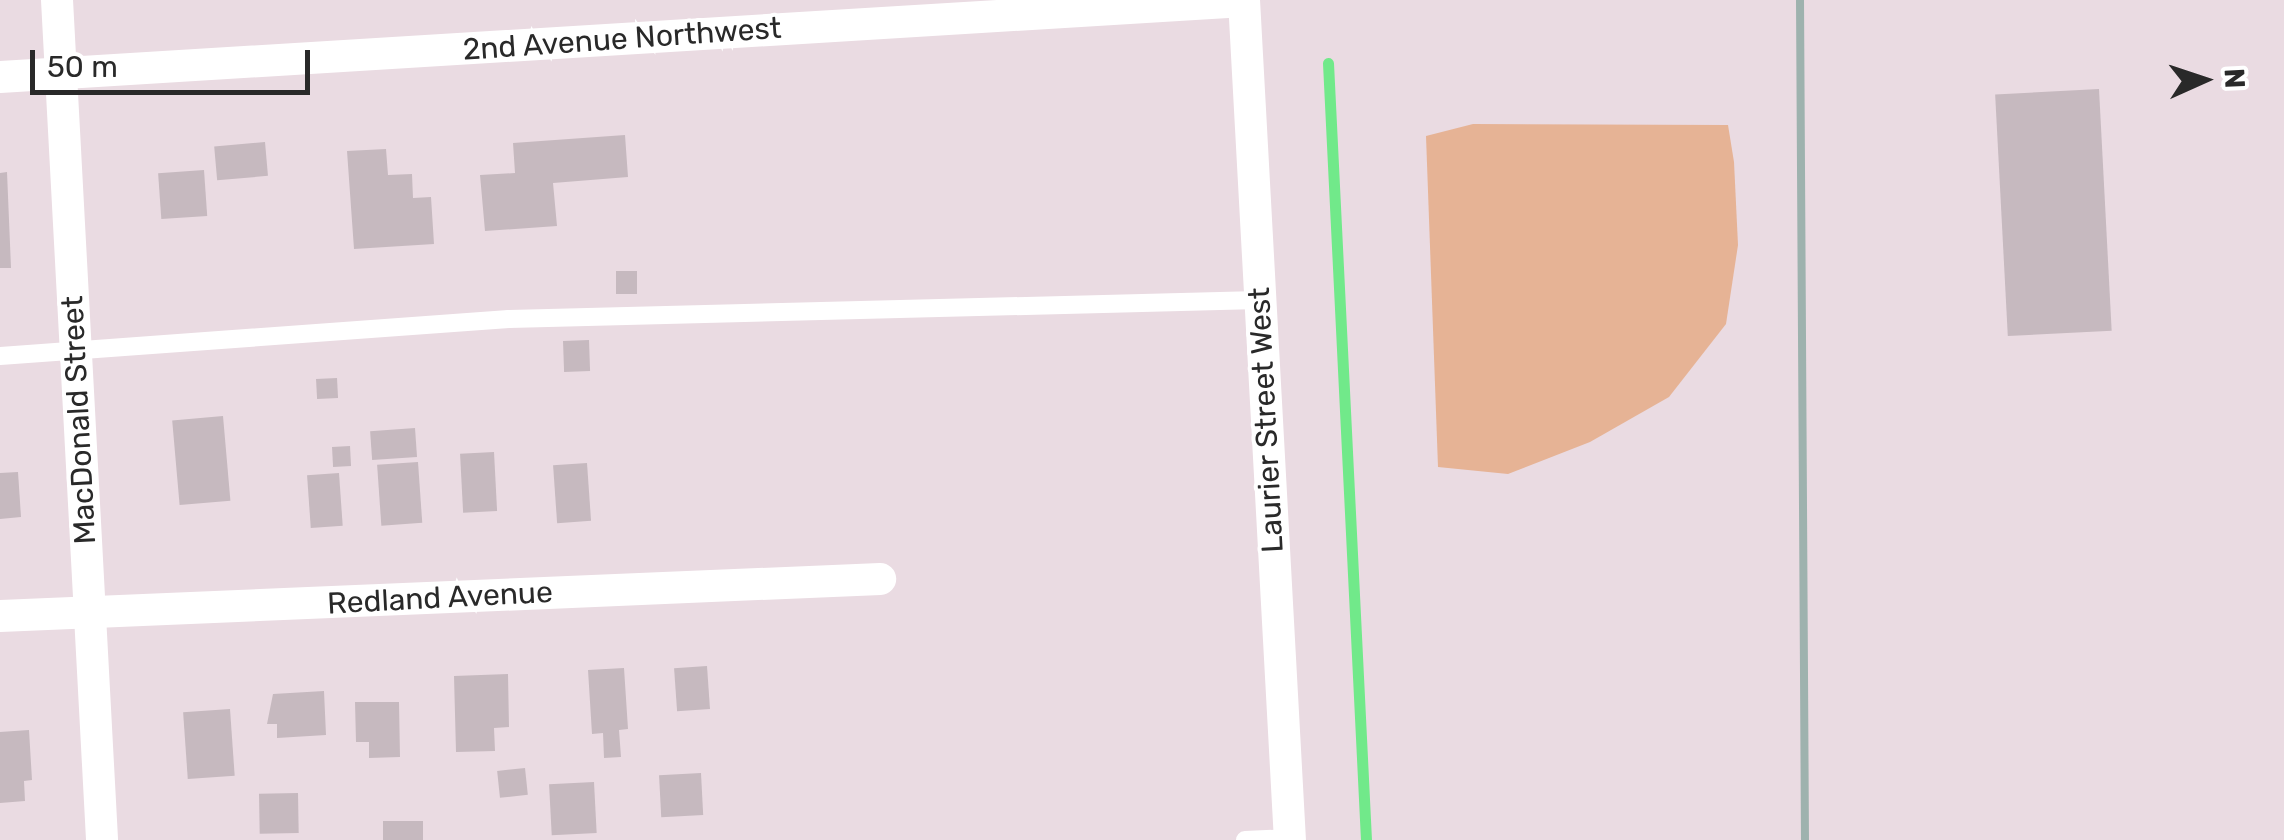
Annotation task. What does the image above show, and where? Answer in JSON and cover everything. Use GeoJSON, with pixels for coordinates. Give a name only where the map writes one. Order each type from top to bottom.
{"type":"FeatureCollection","features":[{"type":"Feature","properties":{"kind":"street","name":"MacDonald Street"},"geometry":{"type":"LineString","coordinates":[[57,0],[102,840]]}},
{"type":"Feature","properties":{"kind":"street","name":"2nd Avenue Northwest"},"geometry":{"type":"LineString","coordinates":[[0,78],[1244,0]]}},
{"type":"Feature","properties":{"kind":"street","name":"Laurier Street West"},"geometry":{"type":"LineString","coordinates":[[1244,0],[1290,839]]}},
{"type":"Feature","properties":{"kind":"street","name":"Redland Avenue"},"geometry":{"type":"LineString","coordinates":[[0,616],[880,579]]}},
{"type":"Feature","properties":{"kind":"lane"},"geometry":{"type":"LineString","coordinates":[[0,356],[509,320],[1258,300]]}},
{"type":"Feature","properties":{"kind":"lane"},"geometry":{"type":"LineString","coordinates":[[1245,840],[1290,839]]}},
{"type":"Feature","properties":{"kind":"shaded area"},"geometry":{"type":"Polygon","coordinates":[[[1473,124],[1728,125],[1734,162],[1738,245],[1726,324],[1669,397],[1590,442],[1508,474],[1438,467],[1426,136],[1473,124]]]}},
{"type":"Feature","properties":{"kind":"building"},"geometry":{"type":"Polygon","coordinates":[[[2099,89],[2112,331],[2008,336],[1995,94],[2099,89]]]}},
{"type":"Feature","properties":{"kind":"building"},"geometry":{"type":"Polygon","coordinates":[[[625,135],[628,177],[553,183],[557,226],[485,231],[480,175],[515,173],[513,143],[625,135]]]}},
{"type":"Feature","properties":{"kind":"building"},"geometry":{"type":"Polygon","coordinates":[[[265,142],[268,176],[217,180],[214,146],[265,142]]]}},
{"type":"Feature","properties":{"kind":"building"},"geometry":{"type":"Polygon","coordinates":[[[386,149],[388,175],[412,174],[413,198],[431,197],[434,244],[354,249],[347,151],[386,149]]]}},
{"type":"Feature","properties":{"kind":"building"},"geometry":{"type":"Polygon","coordinates":[[[204,170],[207,216],[161,219],[158,173],[204,170]]]}},
{"type":"Feature","properties":{"kind":"building"},"geometry":{"type":"Polygon","coordinates":[[[7,172],[11,268],[0,268],[0,173],[7,172]]]}},
{"type":"Feature","properties":{"kind":"building"},"geometry":{"type":"Polygon","coordinates":[[[616,271],[637,271],[637,294],[616,294],[616,271]]]}},
{"type":"Feature","properties":{"kind":"building"},"geometry":{"type":"Polygon","coordinates":[[[589,340],[590,371],[564,372],[563,341],[589,340]]]}},
{"type":"Feature","properties":{"kind":"building"},"geometry":{"type":"Polygon","coordinates":[[[337,378],[338,398],[317,399],[316,379],[337,378]]]}},
{"type":"Feature","properties":{"kind":"building"},"geometry":{"type":"Polygon","coordinates":[[[223,416],[230,501],[180,505],[172,420],[223,416]]]}},
{"type":"Feature","properties":{"kind":"building"},"geometry":{"type":"Polygon","coordinates":[[[415,428],[417,457],[372,460],[370,431],[415,428]]]}},
{"type":"Feature","properties":{"kind":"building"},"geometry":{"type":"Polygon","coordinates":[[[350,446],[351,466],[333,467],[332,447],[350,446]]]}},
{"type":"Feature","properties":{"kind":"building"},"geometry":{"type":"Polygon","coordinates":[[[494,452],[497,511],[463,513],[460,454],[494,452]]]}},
{"type":"Feature","properties":{"kind":"building"},"geometry":{"type":"Polygon","coordinates":[[[418,462],[422,523],[381,526],[377,465],[418,462]]]}},
{"type":"Feature","properties":{"kind":"building"},"geometry":{"type":"Polygon","coordinates":[[[587,463],[591,521],[557,523],[553,465],[587,463]]]}},
{"type":"Feature","properties":{"kind":"building"},"geometry":{"type":"Polygon","coordinates":[[[18,472],[21,517],[0,519],[0,473],[18,472]]]}},
{"type":"Feature","properties":{"kind":"building"},"geometry":{"type":"Polygon","coordinates":[[[339,473],[343,526],[311,528],[307,475],[339,473]]]}},
{"type":"Feature","properties":{"kind":"building"},"geometry":{"type":"Polygon","coordinates":[[[707,666],[710,709],[677,711],[674,668],[707,666]]]}},
{"type":"Feature","properties":{"kind":"building"},"geometry":{"type":"Polygon","coordinates":[[[624,668],[628,729],[619,730],[621,757],[604,758],[603,733],[592,734],[588,670],[624,668]]]}},
{"type":"Feature","properties":{"kind":"building"},"geometry":{"type":"Polygon","coordinates":[[[508,674],[509,727],[494,728],[495,751],[456,752],[454,676],[508,674]]]}},
{"type":"Feature","properties":{"kind":"building"},"geometry":{"type":"Polygon","coordinates":[[[324,691],[326,735],[277,738],[277,724],[267,724],[273,694],[324,691]]]}},
{"type":"Feature","properties":{"kind":"building"},"geometry":{"type":"Polygon","coordinates":[[[355,702],[399,702],[400,757],[369,758],[369,742],[356,742],[355,702]]]}},
{"type":"Feature","properties":{"kind":"building"},"geometry":{"type":"Polygon","coordinates":[[[230,709],[235,776],[188,779],[183,712],[230,709]]]}},
{"type":"Feature","properties":{"kind":"building"},"geometry":{"type":"Polygon","coordinates":[[[29,730],[32,780],[24,781],[25,801],[0,803],[0,732],[29,730]]]}},
{"type":"Feature","properties":{"kind":"building"},"geometry":{"type":"Polygon","coordinates":[[[525,768],[528,795],[500,798],[497,771],[525,768]]]}},
{"type":"Feature","properties":{"kind":"building"},"geometry":{"type":"Polygon","coordinates":[[[701,773],[703,815],[661,817],[659,775],[701,773]]]}},
{"type":"Feature","properties":{"kind":"building"},"geometry":{"type":"Polygon","coordinates":[[[594,782],[597,833],[552,835],[549,784],[594,782]]]}},
{"type":"Feature","properties":{"kind":"building"},"geometry":{"type":"Polygon","coordinates":[[[298,793],[299,833],[260,834],[259,794],[298,793]]]}},
{"type":"Feature","properties":{"kind":"building"},"geometry":{"type":"Polygon","coordinates":[[[383,821],[423,821],[423,840],[383,840],[383,821]]]}},
{"type":"Feature","properties":{"kind":"waterway"},"geometry":{"type":"LineString","coordinates":[[1328,63],[1366,840]]}},
{"type":"Feature","properties":{"kind":"railway"},"geometry":{"type":"LineString","coordinates":[[1800,0],[1805,840]]}}]}
